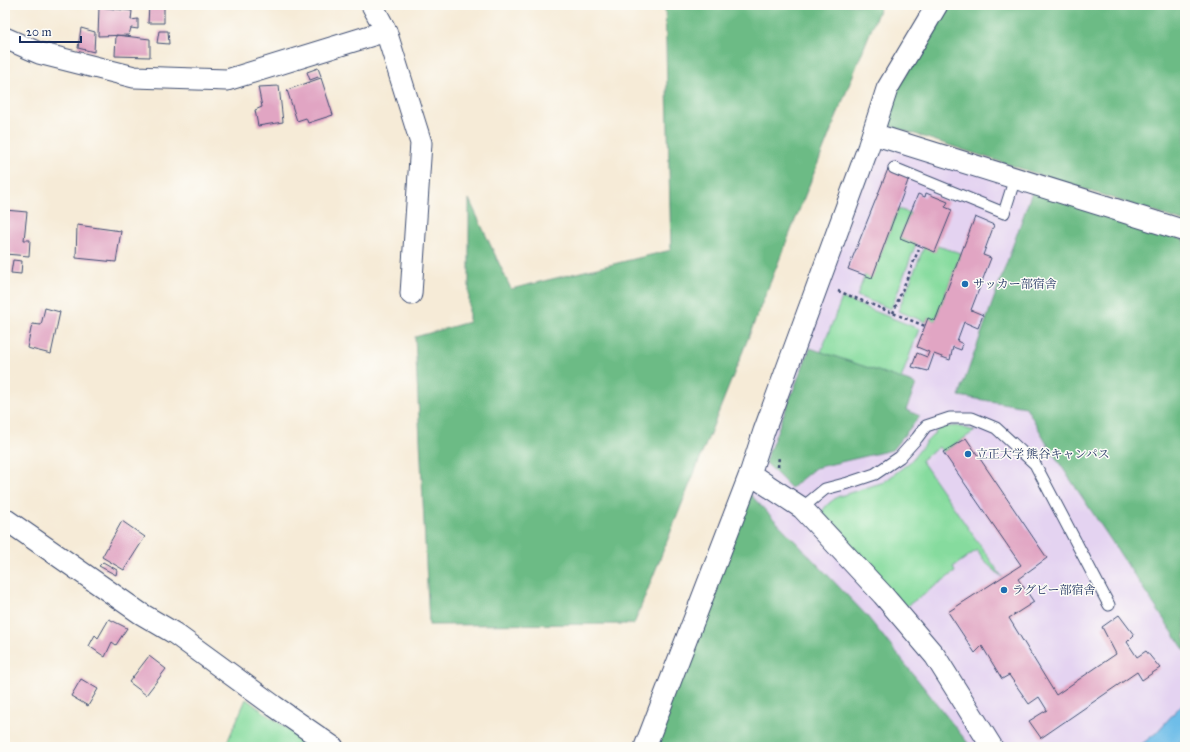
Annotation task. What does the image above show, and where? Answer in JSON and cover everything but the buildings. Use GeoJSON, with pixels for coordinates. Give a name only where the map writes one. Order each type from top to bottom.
{"type":"FeatureCollection","features":[{"type":"Feature","properties":{"kind":"street"},"geometry":{"type":"LineString","coordinates":[[372,5],[386,31],[421,143],[411,294]]}},
{"type":"Feature","properties":{"kind":"street"},"geometry":{"type":"LineString","coordinates":[[645,747],[750,474],[873,134],[887,89],[937,5]]}},
{"type":"Feature","properties":{"kind":"street"},"geometry":{"type":"LineString","coordinates":[[5,38],[39,53],[134,77],[227,80],[386,31]]}},
{"type":"Feature","properties":{"kind":"street"},"geometry":{"type":"LineString","coordinates":[[873,134],[1185,231]]}},
{"type":"Feature","properties":{"kind":"street"},"geometry":{"type":"LineString","coordinates":[[750,474],[802,508],[883,595],[935,656],[992,747]]}},
{"type":"Feature","properties":{"kind":"street"},"geometry":{"type":"LineString","coordinates":[[5,519],[140,613],[174,633],[333,747]]}},
{"type":"Feature","properties":{"kind":"lane"},"geometry":{"type":"LineString","coordinates":[[894,168],[1004,213],[1015,178]]}},
{"type":"Feature","properties":{"kind":"lane"},"geometry":{"type":"LineString","coordinates":[[802,508],[825,489],[875,474],[900,457],[926,426],[950,418],[972,418],[996,428],[1035,464],[1109,605]]}},
{"type":"Feature","properties":{"kind":"path"},"geometry":{"type":"LineString","coordinates":[[893,313],[920,246]]}},
{"type":"Feature","properties":{"kind":"path"},"geometry":{"type":"LineString","coordinates":[[837,290],[925,326]]}},
{"type":"Feature","properties":{"kind":"shaded area","name":"立正大学 熊谷キャンパス"},"geometry":{"type":"Polygon","coordinates":[[[879,128],[1185,230],[1185,747],[637,747],[879,128]]]}},
{"type":"Feature","properties":{"kind":"green space"},"geometry":{"type":"Polygon","coordinates":[[[665,5],[881,5],[634,624],[429,625],[415,337],[469,322],[469,199],[511,289],[671,250],[665,5]]]}},
{"type":"Feature","properties":{"kind":"green space"},"geometry":{"type":"Polygon","coordinates":[[[942,5],[1185,5],[1185,222],[881,123],[942,5]]]}},
{"type":"Feature","properties":{"kind":"green space"},"geometry":{"type":"Polygon","coordinates":[[[1033,189],[1185,240],[1185,651],[1052,452],[1026,407],[959,396],[1033,189]]]}},
{"type":"Feature","properties":{"kind":"green space"},"geometry":{"type":"Polygon","coordinates":[[[898,209],[910,213],[900,238],[916,244],[891,309],[857,296],[865,275],[872,277],[898,209]]]}},
{"type":"Feature","properties":{"kind":"green space"},"geometry":{"type":"Polygon","coordinates":[[[937,246],[961,253],[935,321],[928,318],[926,322],[898,311],[924,247],[935,252],[937,246]]]}},
{"type":"Feature","properties":{"kind":"green space"},"geometry":{"type":"Polygon","coordinates":[[[842,298],[919,329],[901,379],[821,352],[842,298]]]}},
{"type":"Feature","properties":{"kind":"green space"},"geometry":{"type":"Polygon","coordinates":[[[810,348],[916,384],[906,410],[920,416],[892,450],[815,468],[791,488],[765,462],[810,348]]]}},
{"type":"Feature","properties":{"kind":"green space"},"geometry":{"type":"Polygon","coordinates":[[[957,426],[975,431],[943,452],[939,447],[921,460],[1002,577],[983,560],[977,550],[953,567],[955,572],[904,608],[818,516],[828,504],[837,497],[884,482],[910,462],[941,427],[957,426]]]}},
{"type":"Feature","properties":{"kind":"green space"},"geometry":{"type":"Polygon","coordinates":[[[742,486],[867,616],[971,747],[650,747],[742,486]]]}},
{"type":"Feature","properties":{"kind":"green space"},"geometry":{"type":"Polygon","coordinates":[[[246,699],[313,747],[225,747],[246,699]]]}},
{"type":"Feature","properties":{"kind":"water"},"geometry":{"type":"Polygon","coordinates":[[[1185,701],[1185,736],[1178,747],[1138,747],[1156,733],[1185,701]]]}},
{"type":"Feature","properties":{"kind":"place","name":"サッカー部宿舎"},"geometry":{"type":"Point","coordinates":[965,284]}},
{"type":"Feature","properties":{"kind":"place","name":"立正大学 熊谷キャンパス"},"geometry":{"type":"Point","coordinates":[968,454]}},
{"type":"Feature","properties":{"kind":"place","name":"ラグビー部宿舎"},"geometry":{"type":"Point","coordinates":[1004,590]}}]}
